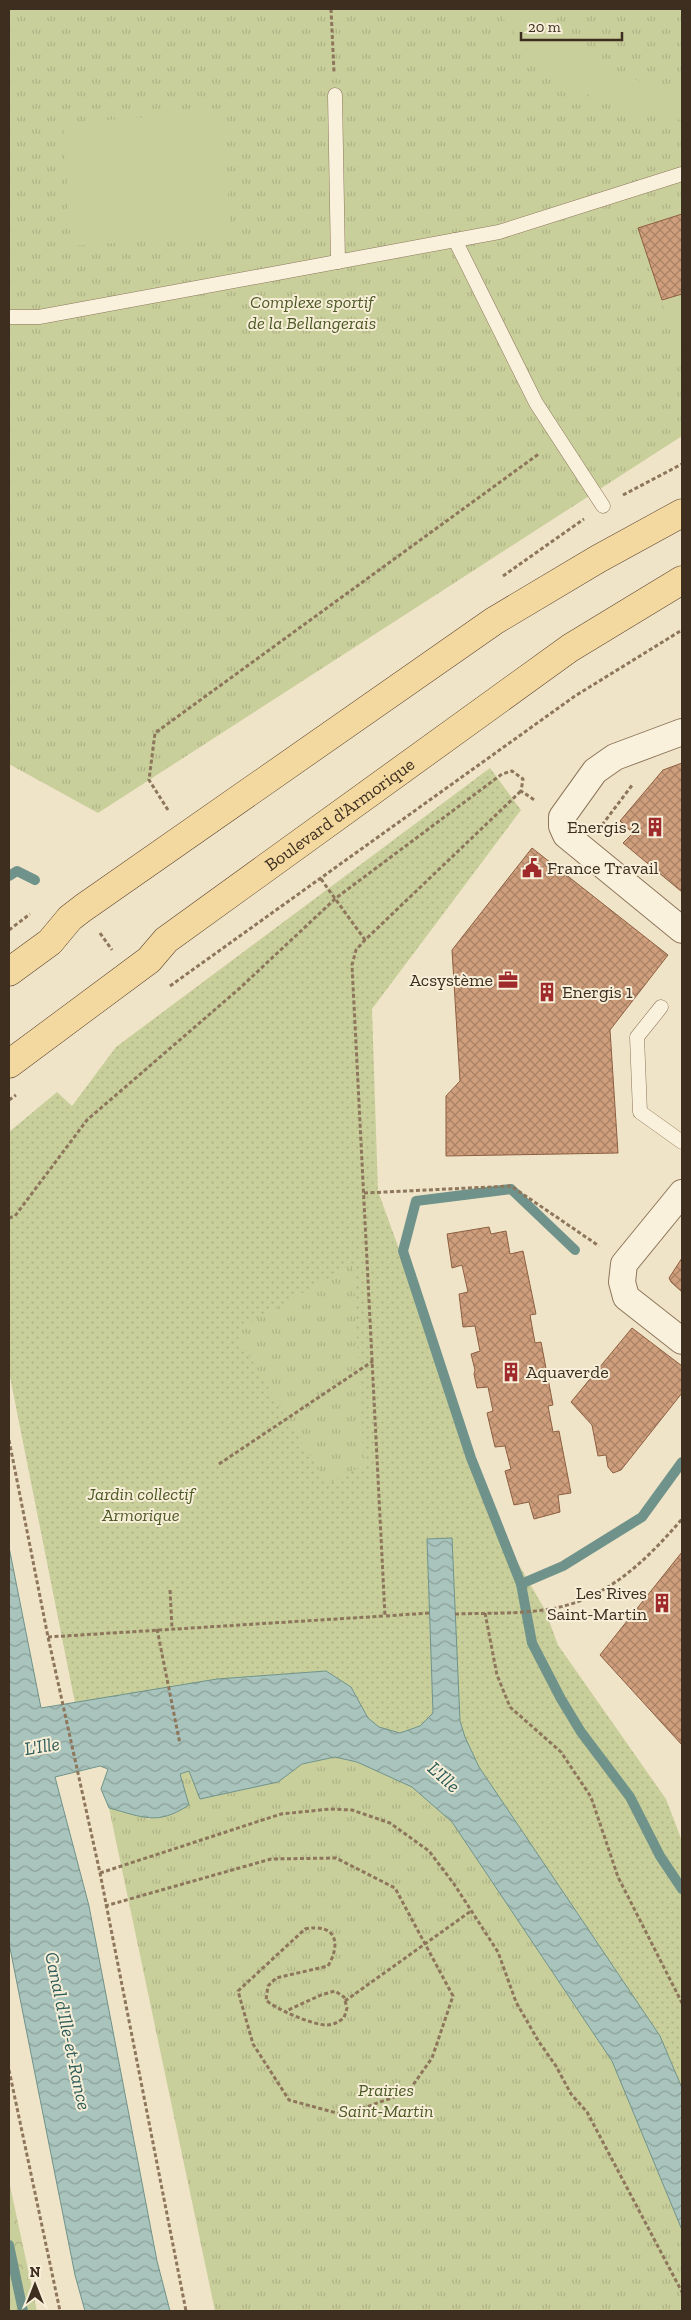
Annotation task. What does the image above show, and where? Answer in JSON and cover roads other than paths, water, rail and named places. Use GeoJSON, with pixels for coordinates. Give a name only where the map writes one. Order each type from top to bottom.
{"type":"FeatureCollection","features":[{"type":"Feature","properties":{"kind":"main road"},"geometry":{"type":"LineString","coordinates":[[9,972],[50,942],[70,918],[83,908],[494,621],[598,559],[682,513]]}},
{"type":"Feature","properties":{"kind":"main road","name":"Boulevard d'Armorique"},"geometry":{"type":"LineString","coordinates":[[9,1064],[129,976],[149,960],[166,940],[510,690],[578,643],[682,580]]}},
{"type":"Feature","properties":{"kind":"street"},"geometry":{"type":"LineString","coordinates":[[682,732],[615,757],[595,771],[562,817],[562,826],[566,835],[682,930]]}},
{"type":"Feature","properties":{"kind":"street"},"geometry":{"type":"LineString","coordinates":[[682,1193],[624,1264],[622,1282],[626,1297],[682,1341]]}},
{"type":"Feature","properties":{"kind":"lane"},"geometry":{"type":"LineString","coordinates":[[335,95],[338,262]]}},
{"type":"Feature","properties":{"kind":"lane"},"geometry":{"type":"LineString","coordinates":[[9,317],[39,317],[499,232],[682,174]]}},
{"type":"Feature","properties":{"kind":"lane"},"geometry":{"type":"LineString","coordinates":[[454,240],[536,403],[603,506]]}},
{"type":"Feature","properties":{"kind":"lane"},"geometry":{"type":"LineString","coordinates":[[661,1007],[637,1037],[640,1112],[682,1142]]}},
{"type":"Feature","properties":{"kind":"water"},"geometry":{"type":"Polygon","coordinates":[[[452,1538],[460,1721],[465,1737],[479,1767],[660,2036],[682,2088],[682,2230],[612,2061],[452,1822],[412,1787],[357,1762],[335,1757],[302,1764],[278,1782],[200,1799],[189,1771],[180,1774],[189,1805],[168,1816],[150,1818],[109,1808],[101,1789],[108,1769],[100,1766],[55,1777],[89,1906],[157,2261],[170,2311],[85,2311],[75,2275],[9,1943],[9,1547],[41,1708],[217,1679],[326,1671],[351,1687],[368,1718],[379,1727],[400,1733],[420,1726],[433,1713],[427,1539],[452,1538]]]}},
{"type":"Feature","properties":{"kind":"waterway"},"geometry":{"type":"LineString","coordinates":[[9,876],[17,871],[35,880]]}},
{"type":"Feature","properties":{"kind":"waterway"},"geometry":{"type":"LineString","coordinates":[[575,1250],[511,1189],[416,1201],[403,1251],[471,1458],[521,1584],[563,1566],[642,1517],[682,1462]]}},
{"type":"Feature","properties":{"kind":"waterway"},"geometry":{"type":"LineString","coordinates":[[521,1584],[532,1643],[561,1699],[581,1732],[630,1797],[660,1856],[682,1889]]}},
{"type":"Feature","properties":{"kind":"waterway"},"geometry":{"type":"LineString","coordinates":[[9,2245],[23,2311]]}},
{"type":"Feature","properties":{"kind":"place","name":"Energis 2"},"geometry":{"type":"Point","coordinates":[655,827]}},
{"type":"Feature","properties":{"kind":"place","name":"France Travail"},"geometry":{"type":"Point","coordinates":[532,868]}},
{"type":"Feature","properties":{"kind":"place","name":"Acsystème"},"geometry":{"type":"Point","coordinates":[508,980]}},
{"type":"Feature","properties":{"kind":"place","name":"Energis 1"},"geometry":{"type":"Point","coordinates":[547,992]}},
{"type":"Feature","properties":{"kind":"place","name":"Aquaverde"},"geometry":{"type":"Point","coordinates":[511,1372]}},
{"type":"Feature","properties":{"kind":"place","name":"Les Rives Saint-Martin"},"geometry":{"type":"Point","coordinates":[662,1603]}},
{"type":"Feature","properties":{"kind":"park label","name":"Complexe sportif de la Bellangerais"},"geometry":{"type":"Point","coordinates":[312,312]}},
{"type":"Feature","properties":{"kind":"park label","name":"Jardin collectif Armorique"},"geometry":{"type":"Point","coordinates":[141,1504]}},
{"type":"Feature","properties":{"kind":"park label","name":"Prairies Saint-Martin"},"geometry":{"type":"Point","coordinates":[386,2100]}},
{"type":"Feature","properties":{"kind":"water label","name":"L'Ille"},"geometry":{"type":"Point","coordinates":[42,1746]}},
{"type":"Feature","properties":{"kind":"water label","name":"L'Ille"},"geometry":{"type":"Point","coordinates":[444,1777]}},
{"type":"Feature","properties":{"kind":"water label","name":"Canal d'Ille-et-Rance"},"geometry":{"type":"Point","coordinates":[68,2031]}}]}
